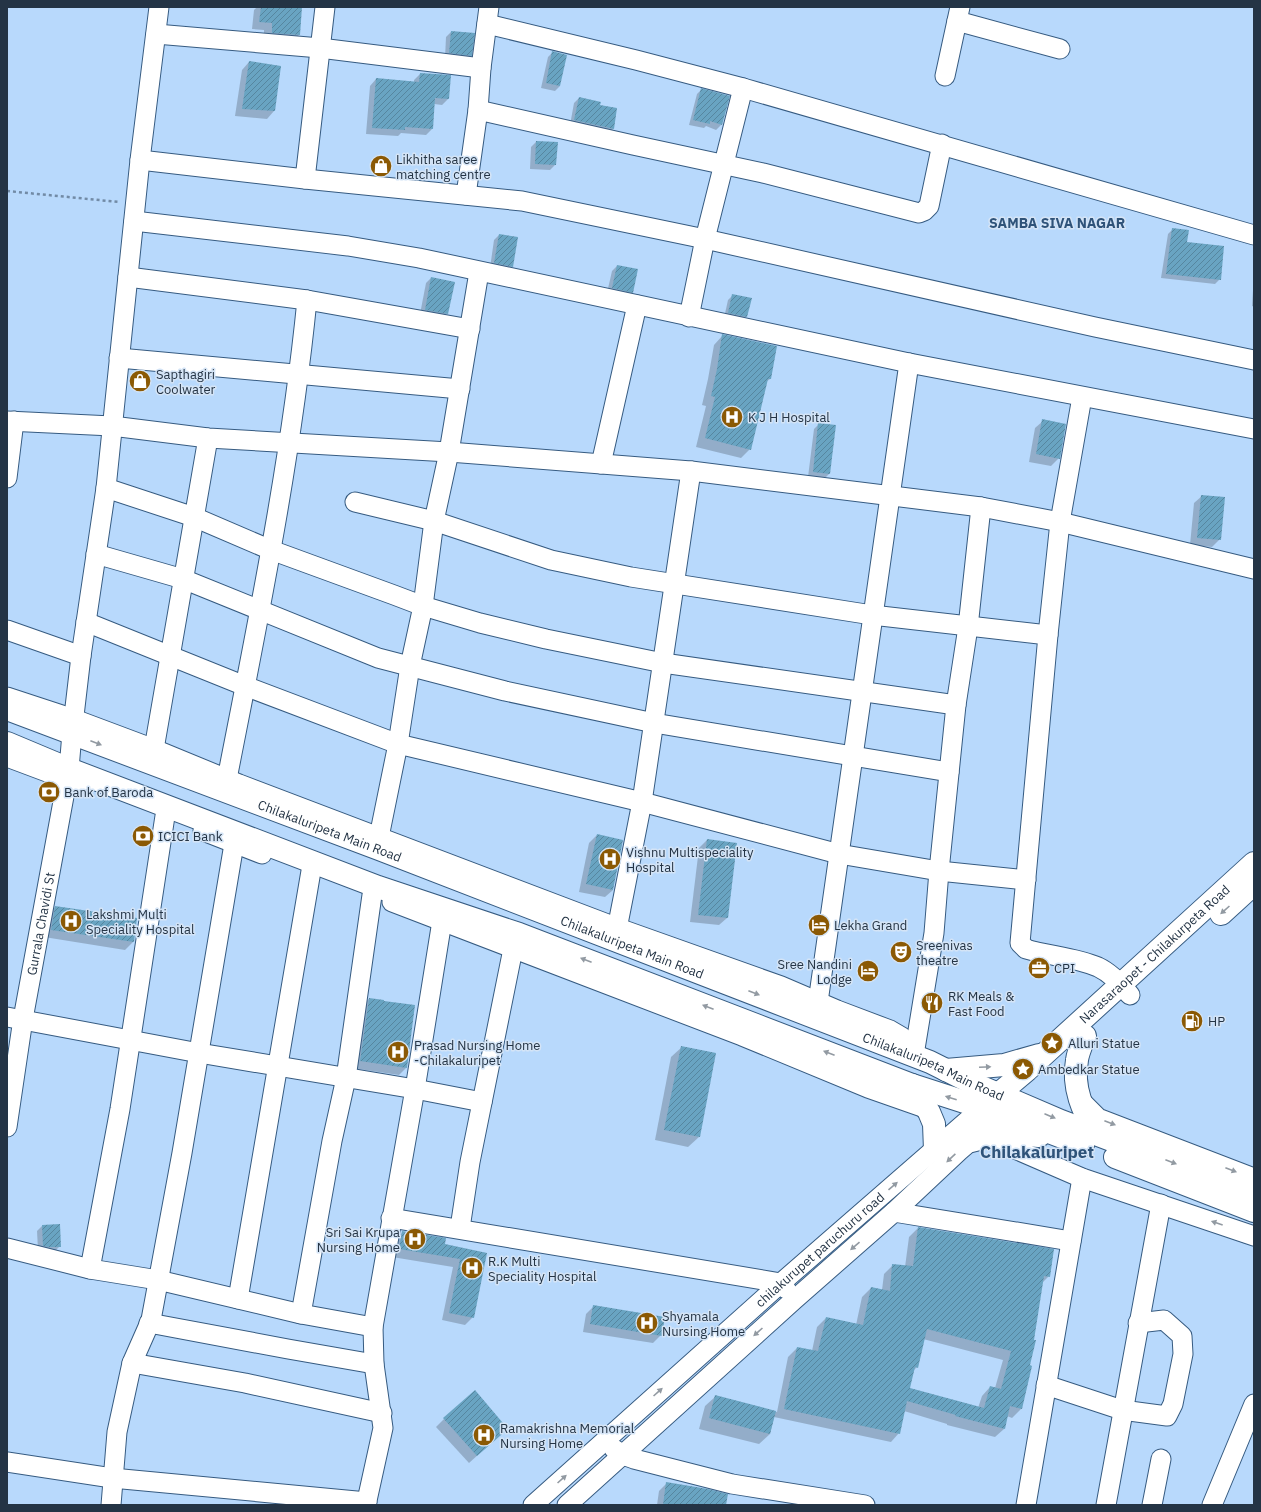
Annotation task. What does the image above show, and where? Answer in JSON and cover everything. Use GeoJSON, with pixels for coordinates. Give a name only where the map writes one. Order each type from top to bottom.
{"type":"FeatureCollection","features":[{"type":"Feature","properties":{"kind":"main road","name":"Chilakaluripeta Main Road"},"geometry":{"type":"LineString","coordinates":[[7,709],[73,726],[617,934],[916,1056],[970,1082],[999,1104],[1064,1138],[1254,1212]]}},
{"type":"Feature","properties":{"kind":"main road","name":"Chilakaluripeta Main Road"},"geometry":{"type":"LineString","coordinates":[[7,743],[68,774],[378,887],[519,934],[912,1085],[999,1104],[1096,1134],[1254,1194]]}},
{"type":"Feature","properties":{"kind":"main road","name":"Narasaraopet - Chilakurpeta Road"},"geometry":{"type":"LineString","coordinates":[[999,1104],[1085,1036],[1126,990],[1254,863]]}},
{"type":"Feature","properties":{"kind":"main road","name":"Narasaraopet - Chilakurpeta Road"},"geometry":{"type":"LineString","coordinates":[[999,1104],[1046,1052],[1126,990],[1254,884]]}},
{"type":"Feature","properties":{"kind":"main road"},"geometry":{"type":"LineString","coordinates":[[1085,1036],[1077,1060],[1076,1080],[1080,1100],[1086,1116],[1096,1134]]}},
{"type":"Feature","properties":{"kind":"main road"},"geometry":{"type":"LineString","coordinates":[[946,1070],[1004,1065],[1046,1052]]}},
{"type":"Feature","properties":{"kind":"main road"},"geometry":{"type":"LineString","coordinates":[[912,1085],[928,1109],[934,1124],[935,1150]]}},
{"type":"Feature","properties":{"kind":"main road"},"geometry":{"type":"LineString","coordinates":[[979,1139],[1014,1134],[1064,1138]]}},
{"type":"Feature","properties":{"kind":"street","name":"Gurrala Chavidi St"},"geometry":{"type":"LineString","coordinates":[[7,1127],[15,1018],[68,774],[81,656],[106,488],[140,160],[160,7]]}},
{"type":"Feature","properties":{"kind":"street"},"geometry":{"type":"LineString","coordinates":[[305,179],[325,7]]}},
{"type":"Feature","properties":{"kind":"street"},"geometry":{"type":"LineString","coordinates":[[945,76],[958,14],[1060,49]]}},
{"type":"Feature","properties":{"kind":"street"},"geometry":{"type":"LineString","coordinates":[[466,195],[478,110],[481,68],[488,16],[636,60],[743,88],[942,144],[1254,235]]}},
{"type":"Feature","properties":{"kind":"street"},"geometry":{"type":"LineString","coordinates":[[156,34],[320,48],[481,68]]}},
{"type":"Feature","properties":{"kind":"street"},"geometry":{"type":"LineString","coordinates":[[689,317],[705,239],[743,88]]}},
{"type":"Feature","properties":{"kind":"street"},"geometry":{"type":"LineString","coordinates":[[478,110],[724,164],[918,213],[924,211],[929,206],[942,144]]}},
{"type":"Feature","properties":{"kind":"street"},"geometry":{"type":"LineString","coordinates":[[140,160],[522,202],[705,239],[1095,327],[1254,360]]}},
{"type":"Feature","properties":{"kind":"street"},"geometry":{"type":"LineString","coordinates":[[135,212],[419,258],[637,306],[909,363],[1254,429]]}},
{"type":"Feature","properties":{"kind":"street"},"geometry":{"type":"LineString","coordinates":[[379,836],[398,744],[410,666],[423,606],[434,521],[449,452],[479,272]]}},
{"type":"Feature","properties":{"kind":"street"},"geometry":{"type":"LineString","coordinates":[[128,277],[307,300],[470,329]]}},
{"type":"Feature","properties":{"kind":"street"},"geometry":{"type":"LineString","coordinates":[[227,779],[271,550],[300,374],[307,300]]}},
{"type":"Feature","properties":{"kind":"street"},"geometry":{"type":"LineString","coordinates":[[601,464],[637,306]]}},
{"type":"Feature","properties":{"kind":"street"},"geometry":{"type":"LineString","coordinates":[[119,358],[460,389]]}},
{"type":"Feature","properties":{"kind":"street"},"geometry":{"type":"LineString","coordinates":[[818,1002],[909,363]]}},
{"type":"Feature","properties":{"kind":"street"},"geometry":{"type":"LineString","coordinates":[[1082,396],[1060,522],[1048,635],[1020,943],[1022,947],[1034,952],[1074,960],[1097,967],[1107,973],[1126,990]]}},
{"type":"Feature","properties":{"kind":"street"},"geometry":{"type":"LineString","coordinates":[[7,478],[11,421],[112,426],[208,438],[449,452],[691,471],[890,495],[981,508],[1060,522],[1254,569]]}},
{"type":"Feature","properties":{"kind":"street"},"geometry":{"type":"LineString","coordinates":[[154,749],[169,655],[208,438]]}},
{"type":"Feature","properties":{"kind":"street"},"geometry":{"type":"LineString","coordinates":[[617,934],[642,802],[691,471]]}},
{"type":"Feature","properties":{"kind":"street"},"geometry":{"type":"LineString","coordinates":[[106,488],[194,517],[271,550],[423,606],[480,623],[546,639],[663,663],[956,705]]}},
{"type":"Feature","properties":{"kind":"street"},"geometry":{"type":"LineString","coordinates":[[355,502],[434,521],[551,560],[630,577],[872,615],[1048,635]]}},
{"type":"Feature","properties":{"kind":"street"},"geometry":{"type":"LineString","coordinates":[[916,1056],[934,933],[956,705],[968,627],[981,508]]}},
{"type":"Feature","properties":{"kind":"street"},"geometry":{"type":"LineString","coordinates":[[96,554],[183,579],[378,658],[505,692],[654,723],[949,772]]}},
{"type":"Feature","properties":{"kind":"street"},"geometry":{"type":"LineString","coordinates":[[86,622],[245,686],[398,744],[642,802],[839,854],[939,871],[1026,880]]}},
{"type":"Feature","properties":{"kind":"street"},"geometry":{"type":"LineString","coordinates":[[7,630],[81,656]]}},
{"type":"Feature","properties":{"kind":"street"},"geometry":{"type":"LineString","coordinates":[[7,697],[73,726],[154,749],[227,779],[379,836],[617,934],[773,984],[890,1030],[902,1037],[916,1056]]}},
{"type":"Feature","properties":{"kind":"street"},"geometry":{"type":"LineString","coordinates":[[7,757],[68,774],[234,844],[311,871],[513,948],[742,1036],[868,1088],[928,1109]]}},
{"type":"Feature","properties":{"kind":"street"},"geometry":{"type":"LineString","coordinates":[[90,1269],[120,1109],[165,816]]}},
{"type":"Feature","properties":{"kind":"street"},"geometry":{"type":"LineString","coordinates":[[110,1505],[117,1432],[132,1363],[149,1324],[158,1280],[199,1053],[234,844]]}},
{"type":"Feature","properties":{"kind":"street"},"geometry":{"type":"LineString","coordinates":[[238,1299],[311,871]]}},
{"type":"Feature","properties":{"kind":"street"},"geometry":{"type":"LineString","coordinates":[[301,1314],[332,1141],[346,1078],[372,895]]}},
{"type":"Feature","properties":{"kind":"street"},"geometry":{"type":"LineString","coordinates":[[7,1462],[112,1478],[367,1504],[384,1428],[374,1364],[372,1327],[415,1089],[442,921]]}},
{"type":"Feature","properties":{"kind":"street"},"geometry":{"type":"LineString","coordinates":[[460,1228],[470,1162],[513,948]]}},
{"type":"Feature","properties":{"kind":"street"},"geometry":{"type":"LineString","coordinates":[[15,1018],[199,1053],[415,1089],[482,1102]]}},
{"type":"Feature","properties":{"kind":"street"},"geometry":{"type":"LineString","coordinates":[[1080,1100],[1098,1118],[1254,1178]]}},
{"type":"Feature","properties":{"kind":"street","name":"chilakurupet paruchuru road"},"geometry":{"type":"LineString","coordinates":[[567,1505],[794,1300],[979,1139],[999,1104]]}},
{"type":"Feature","properties":{"kind":"street","name":"chilakurupet paruchuru road"},"geometry":{"type":"LineString","coordinates":[[533,1505],[780,1283],[935,1150],[999,1104]]}},
{"type":"Feature","properties":{"kind":"street"},"geometry":{"type":"LineString","coordinates":[[979,1139],[1082,1178],[1254,1236]]}},
{"type":"Feature","properties":{"kind":"street"},"geometry":{"type":"LineString","coordinates":[[1026,1505],[1082,1178]]}},
{"type":"Feature","properties":{"kind":"street"},"geometry":{"type":"LineString","coordinates":[[1106,1505],[1160,1204]]}},
{"type":"Feature","properties":{"kind":"street"},"geometry":{"type":"LineString","coordinates":[[894,1212],[1071,1241]]}},
{"type":"Feature","properties":{"kind":"street"},"geometry":{"type":"LineString","coordinates":[[391,1218],[460,1228],[780,1283],[794,1300]]}},
{"type":"Feature","properties":{"kind":"street"},"geometry":{"type":"LineString","coordinates":[[7,1248],[90,1269],[158,1280],[301,1314],[372,1327]]}},
{"type":"Feature","properties":{"kind":"street"},"geometry":{"type":"LineString","coordinates":[[1046,1385],[1122,1410],[1167,1416],[1173,1404],[1183,1354],[1182,1336],[1164,1320],[1138,1322]]}},
{"type":"Feature","properties":{"kind":"street"},"geometry":{"type":"LineString","coordinates":[[149,1324],[374,1364]]}},
{"type":"Feature","properties":{"kind":"street"},"geometry":{"type":"LineString","coordinates":[[132,1363],[245,1383],[382,1413]]}},
{"type":"Feature","properties":{"kind":"street"},"geometry":{"type":"LineString","coordinates":[[1212,1505],[1254,1404]]}},
{"type":"Feature","properties":{"kind":"street"},"geometry":{"type":"LineString","coordinates":[[603,1442],[623,1455],[646,1463],[732,1484],[865,1505]]}},
{"type":"Feature","properties":{"kind":"street"},"geometry":{"type":"LineString","coordinates":[[1152,1505],[1161,1460]]}},
{"type":"Feature","properties":{"kind":"path"},"geometry":{"type":"LineString","coordinates":[[7,191],[135,212]]}},
{"type":"Feature","properties":{"kind":"building"},"geometry":{"type":"Polygon","coordinates":[[[261,7],[302,7],[300,35],[272,33],[272,23],[259,22],[261,7]]]}},
{"type":"Feature","properties":{"kind":"building"},"geometry":{"type":"Polygon","coordinates":[[[451,31],[475,33],[472,56],[449,53],[451,31]]]}},
{"type":"Feature","properties":{"kind":"building"},"geometry":{"type":"Polygon","coordinates":[[[552,51],[567,55],[560,86],[546,83],[552,51]]]}},
{"type":"Feature","properties":{"kind":"building"},"geometry":{"type":"Polygon","coordinates":[[[249,61],[281,66],[275,111],[242,109],[249,61]]]}},
{"type":"Feature","properties":{"kind":"building"},"geometry":{"type":"Polygon","coordinates":[[[420,73],[451,75],[449,99],[435,98],[433,129],[405,127],[405,130],[372,128],[376,78],[419,82],[420,73]]]}},
{"type":"Feature","properties":{"kind":"building"},"geometry":{"type":"Polygon","coordinates":[[[701,88],[730,96],[722,125],[710,121],[710,124],[693,120],[701,88]]]}},
{"type":"Feature","properties":{"kind":"building"},"geometry":{"type":"Polygon","coordinates":[[[579,97],[601,102],[600,105],[617,108],[614,129],[574,120],[579,97]]]}},
{"type":"Feature","properties":{"kind":"building"},"geometry":{"type":"Polygon","coordinates":[[[536,141],[558,142],[556,165],[535,164],[536,141]]]}},
{"type":"Feature","properties":{"kind":"building"},"geometry":{"type":"Polygon","coordinates":[[[1172,228],[1189,230],[1187,242],[1224,246],[1221,280],[1166,274],[1172,228]]]}},
{"type":"Feature","properties":{"kind":"building"},"geometry":{"type":"Polygon","coordinates":[[[499,234],[518,237],[513,267],[494,263],[499,234]]]}},
{"type":"Feature","properties":{"kind":"building"},"geometry":{"type":"Polygon","coordinates":[[[617,265],[638,269],[633,293],[612,288],[617,265]]]}},
{"type":"Feature","properties":{"kind":"building"},"geometry":{"type":"Polygon","coordinates":[[[431,277],[455,282],[448,314],[425,310],[431,277]]]}},
{"type":"Feature","properties":{"kind":"building"},"geometry":{"type":"Polygon","coordinates":[[[732,294],[752,298],[747,317],[728,313],[732,294]]]}},
{"type":"Feature","properties":{"kind":"building"},"geometry":{"type":"Polygon","coordinates":[[[722,334],[777,346],[771,379],[768,379],[751,450],[705,438],[715,397],[711,396],[722,334]]]}},
{"type":"Feature","properties":{"kind":"building"},"geometry":{"type":"Polygon","coordinates":[[[1042,419],[1066,424],[1060,459],[1036,454],[1042,419]]]}},
{"type":"Feature","properties":{"kind":"building"},"geometry":{"type":"Polygon","coordinates":[[[818,423],[836,425],[830,474],[813,472],[818,423]]]}},
{"type":"Feature","properties":{"kind":"building"},"geometry":{"type":"Polygon","coordinates":[[[1201,495],[1225,497],[1221,540],[1197,538],[1201,495]]]}},
{"type":"Feature","properties":{"kind":"building"},"geometry":{"type":"Polygon","coordinates":[[[597,834],[623,840],[613,890],[586,884],[597,834]]]}},
{"type":"Feature","properties":{"kind":"building"},"geometry":{"type":"Polygon","coordinates":[[[707,839],[737,843],[728,918],[698,915],[707,839]]]}},
{"type":"Feature","properties":{"kind":"building"},"geometry":{"type":"Polygon","coordinates":[[[55,906],[137,918],[134,942],[51,930],[55,906]]]}},
{"type":"Feature","properties":{"kind":"building"},"geometry":{"type":"Polygon","coordinates":[[[369,998],[415,1005],[407,1068],[360,1061],[369,998]]]}},
{"type":"Feature","properties":{"kind":"building"},"geometry":{"type":"Polygon","coordinates":[[[681,1046],[716,1053],[700,1137],[664,1130],[681,1046]]]}},
{"type":"Feature","properties":{"kind":"building"},"geometry":{"type":"Polygon","coordinates":[[[60,1224],[61,1247],[43,1246],[42,1225],[60,1224]]]}},
{"type":"Feature","properties":{"kind":"building"},"geometry":{"type":"Polygon","coordinates":[[[918,1227],[1054,1249],[1050,1277],[1044,1276],[1034,1340],[1036,1340],[1030,1365],[1032,1366],[1022,1409],[1010,1406],[1005,1429],[955,1416],[956,1415],[907,1401],[900,1434],[784,1409],[797,1347],[818,1351],[826,1317],[863,1325],[871,1287],[890,1291],[892,1264],[913,1266],[918,1227]],[[927,1329],[918,1368],[915,1367],[910,1388],[984,1408],[990,1386],[1001,1389],[1011,1351],[927,1329]]]}},
{"type":"Feature","properties":{"kind":"building"},"geometry":{"type":"Polygon","coordinates":[[[402,1231],[446,1238],[445,1244],[487,1253],[474,1318],[449,1313],[460,1259],[399,1249],[402,1231]]]}},
{"type":"Feature","properties":{"kind":"building"},"geometry":{"type":"Polygon","coordinates":[[[593,1305],[665,1317],[662,1336],[590,1324],[593,1305]]]}},
{"type":"Feature","properties":{"kind":"building"},"geometry":{"type":"Polygon","coordinates":[[[475,1390],[508,1429],[477,1456],[443,1418],[475,1390]]]}},
{"type":"Feature","properties":{"kind":"building"},"geometry":{"type":"Polygon","coordinates":[[[715,1395],[776,1411],[770,1434],[709,1418],[715,1395]]]}},
{"type":"Feature","properties":{"kind":"building"},"geometry":{"type":"Polygon","coordinates":[[[666,1482],[728,1494],[726,1505],[663,1505],[666,1482]]]}},
{"type":"Feature","properties":{"kind":"place","name":"Likhitha saree matching centre"},"geometry":{"type":"Point","coordinates":[381,166]}},
{"type":"Feature","properties":{"kind":"place","name":"Sapthagiri Coolwater"},"geometry":{"type":"Point","coordinates":[140,381]}},
{"type":"Feature","properties":{"kind":"place","name":"K J H Hospital"},"geometry":{"type":"Point","coordinates":[732,417]}},
{"type":"Feature","properties":{"kind":"place","name":"Bank of Baroda"},"geometry":{"type":"Point","coordinates":[49,792]}},
{"type":"Feature","properties":{"kind":"place","name":"ICICI Bank"},"geometry":{"type":"Point","coordinates":[143,836]}},
{"type":"Feature","properties":{"kind":"place","name":"Vishnu Multispeciality Hospital"},"geometry":{"type":"Point","coordinates":[610,859]}},
{"type":"Feature","properties":{"kind":"place","name":"Lakshmi Multi Speciality Hospital"},"geometry":{"type":"Point","coordinates":[71,921]}},
{"type":"Feature","properties":{"kind":"place","name":"Lekha Grand"},"geometry":{"type":"Point","coordinates":[819,925]}},
{"type":"Feature","properties":{"kind":"place","name":"Sreenivas theatre"},"geometry":{"type":"Point","coordinates":[901,952]}},
{"type":"Feature","properties":{"kind":"place","name":"CPI"},"geometry":{"type":"Point","coordinates":[1039,968]}},
{"type":"Feature","properties":{"kind":"place","name":"Sree Nandini Lodge"},"geometry":{"type":"Point","coordinates":[868,971]}},
{"type":"Feature","properties":{"kind":"place","name":"RK Meals & Fast Food"},"geometry":{"type":"Point","coordinates":[932,1003]}},
{"type":"Feature","properties":{"kind":"place","name":"HP"},"geometry":{"type":"Point","coordinates":[1192,1021]}},
{"type":"Feature","properties":{"kind":"place","name":"Alluri Statue"},"geometry":{"type":"Point","coordinates":[1052,1043]}},
{"type":"Feature","properties":{"kind":"place","name":"Prasad Nursing Home -Chilakaluripet"},"geometry":{"type":"Point","coordinates":[398,1052]}},
{"type":"Feature","properties":{"kind":"place","name":"Ambedkar Statue"},"geometry":{"type":"Point","coordinates":[1023,1069]}},
{"type":"Feature","properties":{"kind":"place","name":"Sri Sai Krupa Nursing Home"},"geometry":{"type":"Point","coordinates":[415,1239]}},
{"type":"Feature","properties":{"kind":"place","name":"R.K Multi Speciality Hospital"},"geometry":{"type":"Point","coordinates":[472,1268]}},
{"type":"Feature","properties":{"kind":"place","name":"Shyamala Nursing Home"},"geometry":{"type":"Point","coordinates":[647,1323]}},
{"type":"Feature","properties":{"kind":"place","name":"Ramakrishna Memorial Nursing Home"},"geometry":{"type":"Point","coordinates":[484,1435]}},
{"type":"Feature","properties":{"kind":"district","name":"SAMBA SIVA NAGAR"},"geometry":{"type":"Point","coordinates":[1057,223]}},
{"type":"Feature","properties":{"kind":"district","name":"Chilakaluripet"},"geometry":{"type":"Point","coordinates":[1037,1152]}}]}
